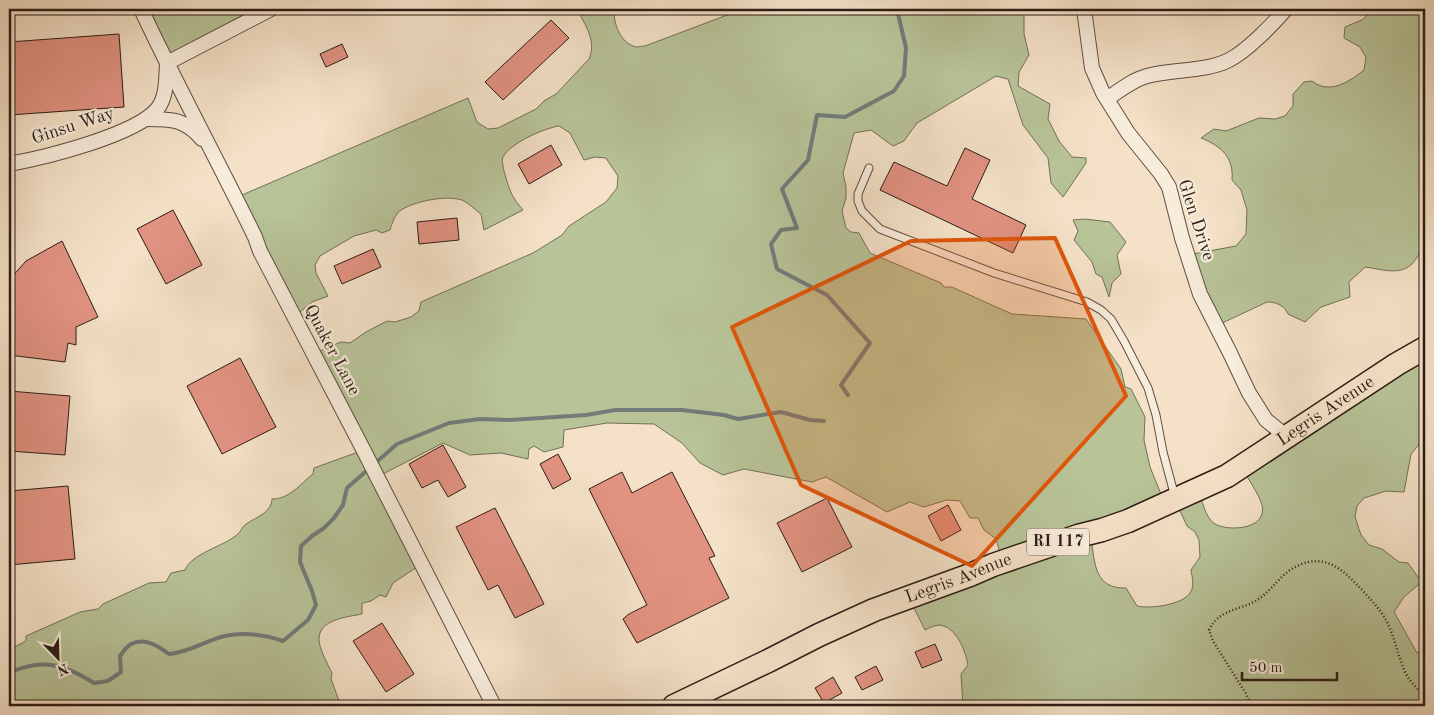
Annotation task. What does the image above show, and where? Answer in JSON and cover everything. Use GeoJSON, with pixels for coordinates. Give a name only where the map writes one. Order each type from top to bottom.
{"type":"FeatureCollection","features":[{"type":"Feature","properties":{"kind":"main road","name":"Legris Avenue"},"geometry":{"type":"LineString","coordinates":[[674,706],[818,635],[874,610],[970,575],[992,564],[1128,521],[1227,476],[1397,364],[1425,348]]}},
{"type":"Feature","properties":{"kind":"street","name":"Quaker Lane"},"geometry":{"type":"LineString","coordinates":[[141,9],[260,250],[494,706]]}},
{"type":"Feature","properties":{"kind":"street"},"geometry":{"type":"LineString","coordinates":[[167,63],[271,9]]}},
{"type":"Feature","properties":{"kind":"street","name":"Glen Drive"},"geometry":{"type":"LineString","coordinates":[[1084,9],[1092,68],[1107,99],[1128,133],[1169,187],[1182,238],[1200,294],[1249,393],[1266,420],[1287,437]]}},
{"type":"Feature","properties":{"kind":"street"},"geometry":{"type":"LineString","coordinates":[[1107,99],[1136,80],[1147,76],[1216,65],[1229,60],[1244,51],[1286,9]]}},
{"type":"Feature","properties":{"kind":"street","name":"Ginsu Way"},"geometry":{"type":"LineString","coordinates":[[9,164],[71,150],[112,135],[147,119],[158,108],[162,100],[167,63]]}},
{"type":"Feature","properties":{"kind":"street","name":"Ginsu Way"},"geometry":{"type":"LineString","coordinates":[[147,119],[174,119],[183,123],[197,133],[212,151]]}},
{"type":"Feature","properties":{"kind":"lane"},"geometry":{"type":"LineString","coordinates":[[869,168],[858,194],[858,201],[862,211],[880,229],[994,273],[1087,302],[1101,310],[1111,319],[1148,388],[1176,500]]}},
{"type":"Feature","properties":{"kind":"path"},"geometry":{"type":"LineString","coordinates":[[1252,706],[1213,641],[1209,630],[1215,620],[1223,614],[1254,603],[1292,569],[1310,562],[1326,562],[1337,567],[1348,575],[1376,604],[1387,622],[1406,674],[1425,698]]}},
{"type":"Feature","properties":{"kind":"highlighted area"},"geometry":{"type":"Polygon","coordinates":[[[1055,238],[1126,396],[972,566],[801,485],[732,327],[911,241],[1055,238]]]}},
{"type":"Feature","properties":{"kind":"green space"},"geometry":{"type":"Polygon","coordinates":[[[141,9],[273,9],[168,63],[141,9]]]}},
{"type":"Feature","properties":{"kind":"green space"},"geometry":{"type":"Polygon","coordinates":[[[577,9],[614,9],[616,25],[624,40],[637,47],[645,46],[743,9],[1024,9],[1024,34],[1029,55],[1019,72],[1018,86],[1050,104],[1048,119],[1059,141],[1072,157],[1086,158],[1086,163],[1063,197],[1051,183],[1048,158],[1023,125],[1008,79],[996,76],[917,123],[904,141],[893,146],[871,130],[854,133],[843,173],[846,198],[842,211],[846,228],[851,232],[859,233],[870,253],[941,283],[944,287],[952,287],[1012,314],[1086,319],[1121,369],[1125,387],[1131,389],[1145,417],[1144,440],[1150,467],[1165,504],[1091,538],[1095,565],[1102,579],[1115,587],[1126,588],[1137,606],[1150,607],[1180,601],[1192,590],[1191,570],[1200,557],[1199,540],[1195,532],[1187,526],[1176,502],[1199,490],[1206,513],[1215,524],[1238,528],[1254,524],[1262,513],[1262,505],[1242,468],[1425,357],[1425,437],[1411,454],[1404,492],[1386,491],[1364,498],[1357,506],[1355,517],[1361,535],[1369,545],[1382,549],[1399,562],[1408,563],[1418,577],[1425,579],[1404,597],[1394,612],[1417,653],[1425,651],[1425,706],[963,706],[961,674],[968,665],[959,640],[951,630],[940,625],[925,630],[911,602],[1003,563],[996,539],[984,530],[978,518],[970,518],[960,501],[947,500],[924,507],[910,502],[887,512],[826,477],[812,482],[744,469],[723,475],[700,463],[682,443],[654,424],[607,423],[564,430],[563,447],[544,452],[534,446],[529,449],[528,459],[501,453],[470,455],[443,443],[381,475],[420,565],[393,583],[386,597],[380,595],[371,601],[362,603],[362,614],[328,623],[320,633],[320,647],[332,673],[331,679],[341,706],[9,706],[9,650],[26,641],[26,636],[80,612],[98,609],[103,604],[149,583],[166,582],[171,573],[185,570],[194,559],[232,539],[245,525],[266,512],[272,499],[289,494],[313,474],[314,468],[361,451],[315,353],[341,342],[350,343],[387,321],[395,322],[411,317],[419,311],[421,302],[533,253],[562,235],[569,226],[606,202],[617,188],[618,176],[606,158],[595,157],[584,160],[570,133],[559,126],[537,133],[513,147],[502,160],[510,190],[523,210],[484,230],[481,214],[462,200],[439,199],[407,207],[397,214],[390,230],[382,233],[376,230],[354,236],[320,256],[315,265],[316,273],[328,296],[312,302],[295,316],[235,198],[468,98],[477,122],[488,129],[498,128],[536,109],[544,101],[556,94],[589,59],[592,46],[591,39],[577,9]]]}},
{"type":"Feature","properties":{"kind":"green space"},"geometry":{"type":"Polygon","coordinates":[[[1374,9],[1425,9],[1425,244],[1412,264],[1407,268],[1390,271],[1365,267],[1349,282],[1350,297],[1321,307],[1305,322],[1288,314],[1279,305],[1267,302],[1218,325],[1187,255],[1236,246],[1246,234],[1247,210],[1241,190],[1232,180],[1231,165],[1225,153],[1201,138],[1214,129],[1226,131],[1259,118],[1275,119],[1285,116],[1293,106],[1293,94],[1304,82],[1312,81],[1318,85],[1332,87],[1345,82],[1364,70],[1366,57],[1360,47],[1344,38],[1345,27],[1362,20],[1374,9]]]}},
{"type":"Feature","properties":{"kind":"green space"},"geometry":{"type":"Polygon","coordinates":[[[1085,219],[1110,222],[1126,242],[1117,255],[1121,274],[1112,283],[1109,297],[1102,277],[1096,274],[1092,262],[1074,240],[1078,231],[1073,220],[1085,219]]]}},
{"type":"Feature","properties":{"kind":"building"},"geometry":{"type":"Polygon","coordinates":[[[551,20],[569,38],[503,100],[485,82],[551,20]]]}},
{"type":"Feature","properties":{"kind":"building"},"geometry":{"type":"Polygon","coordinates":[[[119,34],[124,107],[9,115],[9,42],[119,34]]]}},
{"type":"Feature","properties":{"kind":"building"},"geometry":{"type":"Polygon","coordinates":[[[342,44],[348,57],[326,67],[320,54],[342,44]]]}},
{"type":"Feature","properties":{"kind":"building"},"geometry":{"type":"Polygon","coordinates":[[[551,145],[562,165],[529,184],[518,164],[551,145]]]}},
{"type":"Feature","properties":{"kind":"building"},"geometry":{"type":"Polygon","coordinates":[[[965,148],[990,160],[972,199],[1026,225],[1013,253],[880,190],[894,162],[947,186],[965,148]]]}},
{"type":"Feature","properties":{"kind":"building"},"geometry":{"type":"Polygon","coordinates":[[[173,210],[202,265],[166,284],[137,229],[173,210]]]}},
{"type":"Feature","properties":{"kind":"building"},"geometry":{"type":"Polygon","coordinates":[[[457,218],[459,240],[419,244],[417,222],[457,218]]]}},
{"type":"Feature","properties":{"kind":"building"},"geometry":{"type":"Polygon","coordinates":[[[62,241],[98,317],[76,327],[76,345],[68,343],[65,362],[9,355],[9,280],[26,261],[62,241]]]}},
{"type":"Feature","properties":{"kind":"building"},"geometry":{"type":"Polygon","coordinates":[[[373,249],[381,267],[342,284],[334,266],[373,249]]]}},
{"type":"Feature","properties":{"kind":"building"},"geometry":{"type":"Polygon","coordinates":[[[240,358],[276,427],[222,454],[187,386],[240,358]]]}},
{"type":"Feature","properties":{"kind":"building"},"geometry":{"type":"Polygon","coordinates":[[[9,391],[70,396],[65,455],[9,451],[9,391]]]}},
{"type":"Feature","properties":{"kind":"building"},"geometry":{"type":"Polygon","coordinates":[[[443,445],[466,487],[448,497],[438,480],[422,488],[409,464],[443,445]]]}},
{"type":"Feature","properties":{"kind":"building"},"geometry":{"type":"Polygon","coordinates":[[[558,454],[571,479],[553,489],[540,464],[558,454]]]}},
{"type":"Feature","properties":{"kind":"building"},"geometry":{"type":"Polygon","coordinates":[[[622,472],[632,493],[672,472],[715,556],[709,558],[729,598],[637,643],[623,619],[647,605],[589,489],[622,472]]]}},
{"type":"Feature","properties":{"kind":"building"},"geometry":{"type":"Polygon","coordinates":[[[68,486],[75,559],[9,565],[9,491],[68,486]]]}},
{"type":"Feature","properties":{"kind":"building"},"geometry":{"type":"Polygon","coordinates":[[[827,498],[852,547],[802,572],[777,523],[827,498]]]}},
{"type":"Feature","properties":{"kind":"building"},"geometry":{"type":"Polygon","coordinates":[[[948,505],[961,530],[941,541],[928,516],[948,505]]]}},
{"type":"Feature","properties":{"kind":"building"},"geometry":{"type":"Polygon","coordinates":[[[495,508],[544,604],[515,618],[498,585],[488,590],[456,527],[495,508]]]}},
{"type":"Feature","properties":{"kind":"building"},"geometry":{"type":"Polygon","coordinates":[[[382,623],[414,674],[386,692],[353,641],[382,623]]]}},
{"type":"Feature","properties":{"kind":"building"},"geometry":{"type":"Polygon","coordinates":[[[935,644],[942,660],[922,668],[915,652],[935,644]]]}},
{"type":"Feature","properties":{"kind":"building"},"geometry":{"type":"Polygon","coordinates":[[[876,666],[883,680],[862,690],[855,677],[876,666]]]}},
{"type":"Feature","properties":{"kind":"building"},"geometry":{"type":"Polygon","coordinates":[[[833,677],[842,693],[824,703],[815,688],[833,677]]]}},
{"type":"Feature","properties":{"kind":"waterway"},"geometry":{"type":"LineString","coordinates":[[848,395],[841,385],[870,343],[827,295],[777,269],[771,244],[781,230],[797,228],[782,189],[808,160],[817,115],[845,117],[894,91],[904,76],[906,48],[897,9]]}},
{"type":"Feature","properties":{"kind":"waterway"},"geometry":{"type":"LineString","coordinates":[[9,673],[21,668],[53,665],[73,671],[94,683],[108,681],[121,672],[120,656],[128,646],[136,642],[151,643],[169,654],[184,651],[217,638],[239,634],[269,637],[283,641],[308,620],[316,605],[300,562],[301,546],[334,518],[343,505],[347,488],[397,444],[449,423],[480,419],[510,420],[586,415],[615,410],[682,410],[724,415],[738,419],[781,412],[810,420],[824,421]]}}]}
